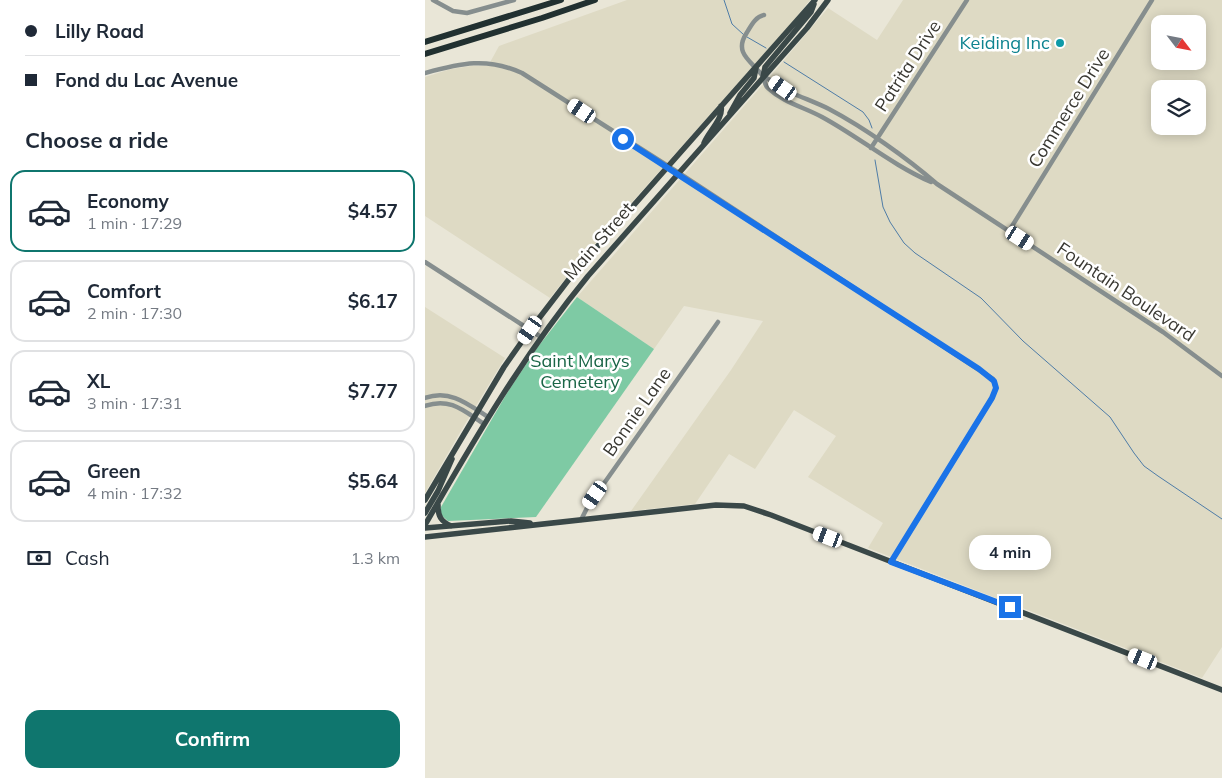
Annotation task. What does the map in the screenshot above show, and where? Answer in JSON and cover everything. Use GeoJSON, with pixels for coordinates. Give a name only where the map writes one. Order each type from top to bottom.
{"type":"FeatureCollection","features":[{"type":"Feature","properties":{"kind":"highway"},"geometry":{"type":"LineString","coordinates":[[538,8],[553,0]]}},
{"type":"Feature","properties":{"kind":"highway"},"geometry":{"type":"LineString","coordinates":[[425,42],[561,0]]}},
{"type":"Feature","properties":{"kind":"highway"},"geometry":{"type":"LineString","coordinates":[[425,54],[595,0]]}},
{"type":"Feature","properties":{"kind":"main road","name":"Main Street"},"geometry":{"type":"LineString","coordinates":[[425,500],[477,410],[530,330],[573,274],[815,0]]}},
{"type":"Feature","properties":{"kind":"main road"},"geometry":{"type":"LineString","coordinates":[[763,78],[765,67],[811,12],[815,0]]}},
{"type":"Feature","properties":{"kind":"main road","name":"Main Street"},"geometry":{"type":"LineString","coordinates":[[425,527],[488,416],[558,312],[728,119],[817,16],[828,0]]}},
{"type":"Feature","properties":{"kind":"main road"},"geometry":{"type":"LineString","coordinates":[[728,119],[740,95],[754,78],[756,68]]}},
{"type":"Feature","properties":{"kind":"main road"},"geometry":{"type":"LineString","coordinates":[[703,147],[708,135],[721,115],[721,106]]}},
{"type":"Feature","properties":{"kind":"main road"},"geometry":{"type":"LineString","coordinates":[[592,253],[601,261]]}},
{"type":"Feature","properties":{"kind":"main road"},"geometry":{"type":"LineString","coordinates":[[425,513],[445,475],[457,445]]}},
{"type":"Feature","properties":{"kind":"main road"},"geometry":{"type":"LineString","coordinates":[[438,503],[439,517],[451,526]]}},
{"type":"Feature","properties":{"kind":"main road"},"geometry":{"type":"LineString","coordinates":[[425,538],[716,505],[744,506],[973,592],[1222,690]]}},
{"type":"Feature","properties":{"kind":"main road"},"geometry":{"type":"LineString","coordinates":[[425,527],[511,521],[544,524]]}},
{"type":"Feature","properties":{"kind":"street"},"geometry":{"type":"LineString","coordinates":[[433,0],[453,12],[467,13],[514,0]]}},
{"type":"Feature","properties":{"kind":"street","name":"Patrita Drive"},"geometry":{"type":"LineString","coordinates":[[871,148],[967,0]]}},
{"type":"Feature","properties":{"kind":"street","name":"Commerce Drive"},"geometry":{"type":"LineString","coordinates":[[1009,231],[1152,0]]}},
{"type":"Feature","properties":{"kind":"street"},"geometry":{"type":"LineString","coordinates":[[763,78],[741,48],[747,31],[758,16],[764,15]]}},
{"type":"Feature","properties":{"kind":"street"},"geometry":{"type":"LineString","coordinates":[[425,73],[457,64],[480,62],[508,68],[536,82],[679,173],[993,379],[996,388],[992,398],[891,562]]}},
{"type":"Feature","properties":{"kind":"street","name":"Fountain Boulevard"},"geometry":{"type":"LineString","coordinates":[[763,78],[771,80],[789,92],[831,110],[877,139],[937,184],[1160,330],[1222,376]]}},
{"type":"Feature","properties":{"kind":"street","name":"Fountain Boulevard"},"geometry":{"type":"LineString","coordinates":[[763,78],[766,87],[779,97],[820,115],[871,148],[919,176],[937,184]]}},
{"type":"Feature","properties":{"kind":"street"},"geometry":{"type":"LineString","coordinates":[[425,262],[541,337]]}},
{"type":"Feature","properties":{"kind":"street","name":"Bonnie Lane"},"geometry":{"type":"LineString","coordinates":[[581,520],[588,506],[717,322]]}},
{"type":"Feature","properties":{"kind":"street"},"geometry":{"type":"LineString","coordinates":[[484,424],[449,404],[441,402],[426,405],[425,398],[443,394],[453,396],[488,416]]}},
{"type":"Feature","properties":{"kind":"shaded area"},"geometry":{"type":"Polygon","coordinates":[[[627,0],[810,0],[577,264],[550,298],[425,216],[425,77],[451,69],[488,66],[499,46],[627,0]]]}},
{"type":"Feature","properties":{"kind":"shaded area"},"geometry":{"type":"Polygon","coordinates":[[[903,0],[1222,0],[1222,647],[1202,678],[868,548],[883,523],[808,477],[836,436],[794,410],[755,469],[729,454],[695,504],[631,511],[731,370],[763,321],[684,306],[654,349],[577,297],[828,8],[877,40],[903,0]]]}},
{"type":"Feature","properties":{"kind":"shaded area"},"geometry":{"type":"Polygon","coordinates":[[[425,307],[505,358],[425,493],[425,307]]]}},
{"type":"Feature","properties":{"kind":"green space","name":"Saint Marys Cemetery"},"geometry":{"type":"Polygon","coordinates":[[[577,297],[654,349],[536,517],[448,521],[441,515],[441,507],[507,393],[537,348],[577,297]]]}},
{"type":"Feature","properties":{"kind":"waterway"},"geometry":{"type":"LineString","coordinates":[[724,0],[732,24],[744,35]]}},
{"type":"Feature","properties":{"kind":"waterway"},"geometry":{"type":"LineString","coordinates":[[747,37],[766,48]]}},
{"type":"Feature","properties":{"kind":"waterway"},"geometry":{"type":"LineString","coordinates":[[784,62],[863,112],[872,128]]}},
{"type":"Feature","properties":{"kind":"waterway"},"geometry":{"type":"LineString","coordinates":[[875,160],[883,207],[890,222],[904,243],[915,253],[981,298],[1023,341],[1110,417],[1144,466],[1222,519]]}},
{"type":"Feature","properties":{"kind":"place","name":"Keiding Inc"},"geometry":{"type":"Point","coordinates":[1060,43]}},
{"type":"Feature","properties":{"kind":"route"},"geometry":{"type":"LineString","coordinates":[[623,139],[668,166],[993,379],[996,388],[995,393],[891,562],[1010,607]]}}]}
